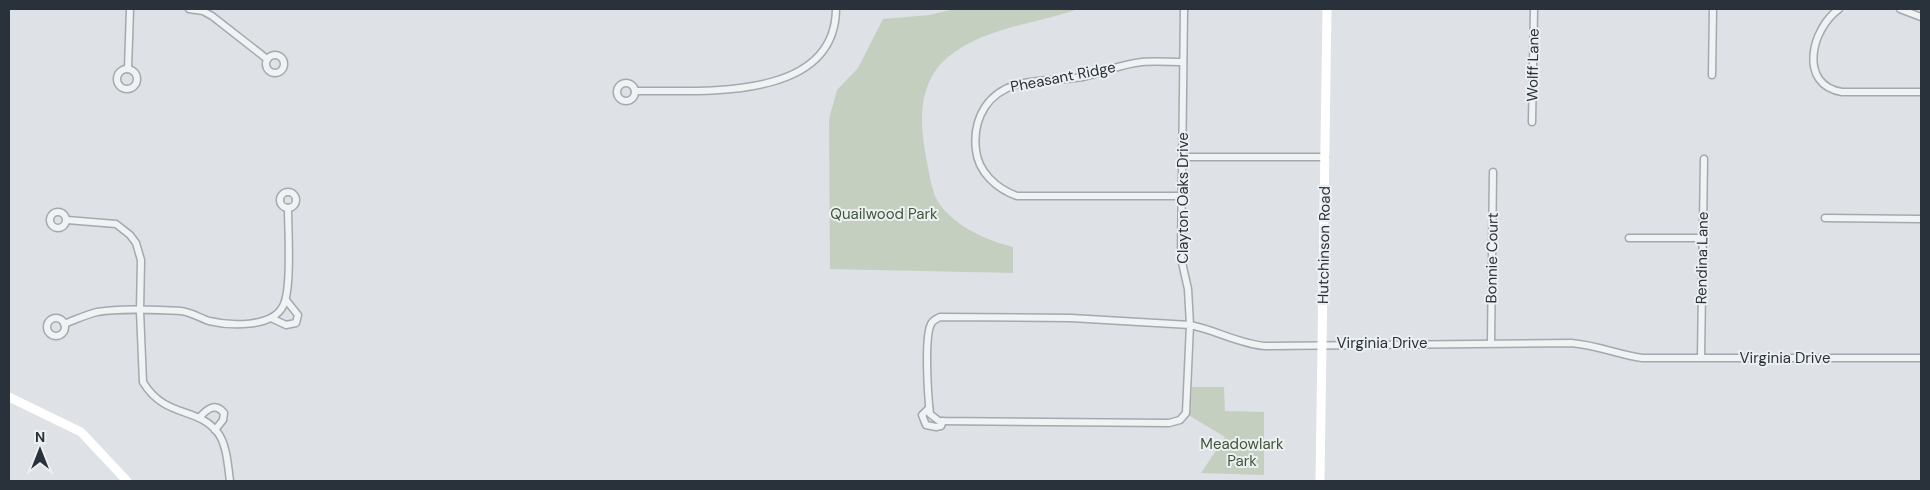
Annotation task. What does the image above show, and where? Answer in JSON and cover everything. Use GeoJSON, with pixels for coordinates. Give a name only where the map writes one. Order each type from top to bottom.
{"type":"FeatureCollection","features":[{"type":"Feature","properties":{"kind":"street"},"geometry":{"type":"LineString","coordinates":[[128,69],[130,9]]}},
{"type":"Feature","properties":{"kind":"street"},"geometry":{"type":"LineString","coordinates":[[189,9],[203,11],[212,16],[267,59]]}},
{"type":"Feature","properties":{"kind":"street"},"geometry":{"type":"LineString","coordinates":[[635,91],[735,89],[790,76],[807,66],[824,46],[832,31],[836,9]]}},
{"type":"Feature","properties":{"kind":"street","name":"Clayton Oaks Drive"},"geometry":{"type":"LineString","coordinates":[[1184,9],[1181,258],[1188,289],[1190,325],[1187,406],[1184,416]]}},
{"type":"Feature","properties":{"kind":"street","name":"Hutchinson Road"},"geometry":{"type":"LineString","coordinates":[[1320,481],[1327,9]]}},
{"type":"Feature","properties":{"kind":"street","name":"Wolff Lane"},"geometry":{"type":"LineString","coordinates":[[1532,122],[1534,9]]}},
{"type":"Feature","properties":{"kind":"street"},"geometry":{"type":"LineString","coordinates":[[1712,75],[1713,9]]}},
{"type":"Feature","properties":{"kind":"street"},"geometry":{"type":"LineString","coordinates":[[1839,9],[1820,29],[1814,46],[1815,68],[1824,83],[1836,91],[1842,92],[1921,92]]}},
{"type":"Feature","properties":{"kind":"street"},"geometry":{"type":"LineString","coordinates":[[1900,9],[1921,17]]}},
{"type":"Feature","properties":{"kind":"street","name":"Pheasant Ridge"},"geometry":{"type":"LineString","coordinates":[[1181,196],[1017,196],[1000,188],[987,176],[976,155],[975,140],[976,126],[987,104],[994,95],[1017,83],[1083,76],[1142,62],[1184,62]]}},
{"type":"Feature","properties":{"kind":"street"},"geometry":{"type":"LineString","coordinates":[[1183,157],[1325,157]]}},
{"type":"Feature","properties":{"kind":"street","name":"Rendina Lane"},"geometry":{"type":"LineString","coordinates":[[1700,358],[1704,159]]}},
{"type":"Feature","properties":{"kind":"street","name":"Bonnie Court"},"geometry":{"type":"LineString","coordinates":[[1491,343],[1493,172]]}},
{"type":"Feature","properties":{"kind":"street"},"geometry":{"type":"LineString","coordinates":[[64,324],[100,312],[183,311],[208,320],[222,322],[259,323],[271,318],[278,314],[286,300],[288,208]]}},
{"type":"Feature","properties":{"kind":"street"},"geometry":{"type":"LineString","coordinates":[[1825,218],[1921,218]]}},
{"type":"Feature","properties":{"kind":"street"},"geometry":{"type":"LineString","coordinates":[[66,220],[116,224],[130,235],[141,260],[140,311],[143,382],[149,392],[162,404],[199,418],[215,430],[228,464],[230,481]]}},
{"type":"Feature","properties":{"kind":"street"},"geometry":{"type":"LineString","coordinates":[[1629,238],[1702,238]]}},
{"type":"Feature","properties":{"kind":"street"},"geometry":{"type":"LineString","coordinates":[[271,318],[290,326],[296,323],[298,314],[286,300]]}},
{"type":"Feature","properties":{"kind":"street","name":"Virginia Drive"},"geometry":{"type":"LineString","coordinates":[[1184,416],[1176,422],[1170,423],[943,421],[941,426],[936,428],[926,425],[922,415],[929,408],[930,332],[933,320],[940,317],[1071,318],[1190,325],[1206,328],[1251,345],[1571,343],[1595,345],[1619,354],[1642,358],[1921,358]]}},
{"type":"Feature","properties":{"kind":"street"},"geometry":{"type":"LineString","coordinates":[[9,397],[81,432],[127,481]]}},
{"type":"Feature","properties":{"kind":"street"},"geometry":{"type":"LineString","coordinates":[[199,418],[210,408],[215,406],[220,408],[224,413],[223,420],[215,430]]}},
{"type":"Feature","properties":{"kind":"street"},"geometry":{"type":"LineString","coordinates":[[929,408],[930,414],[943,421]]}},
{"type":"Feature","properties":{"kind":"green space","name":"Quailwood Park"},"geometry":{"type":"Polygon","coordinates":[[[955,9],[1079,9],[1011,27],[962,47],[937,68],[925,94],[922,123],[923,138],[930,180],[937,200],[943,209],[960,224],[981,236],[1013,247],[1013,273],[830,269],[829,119],[837,90],[858,68],[883,19],[929,15],[955,9]]]}},
{"type":"Feature","properties":{"kind":"green space","name":"Meadowlark Park"},"geometry":{"type":"Polygon","coordinates":[[[1192,387],[1224,387],[1225,411],[1264,412],[1264,475],[1201,473],[1225,437],[1190,416],[1192,387]]]}}]}
